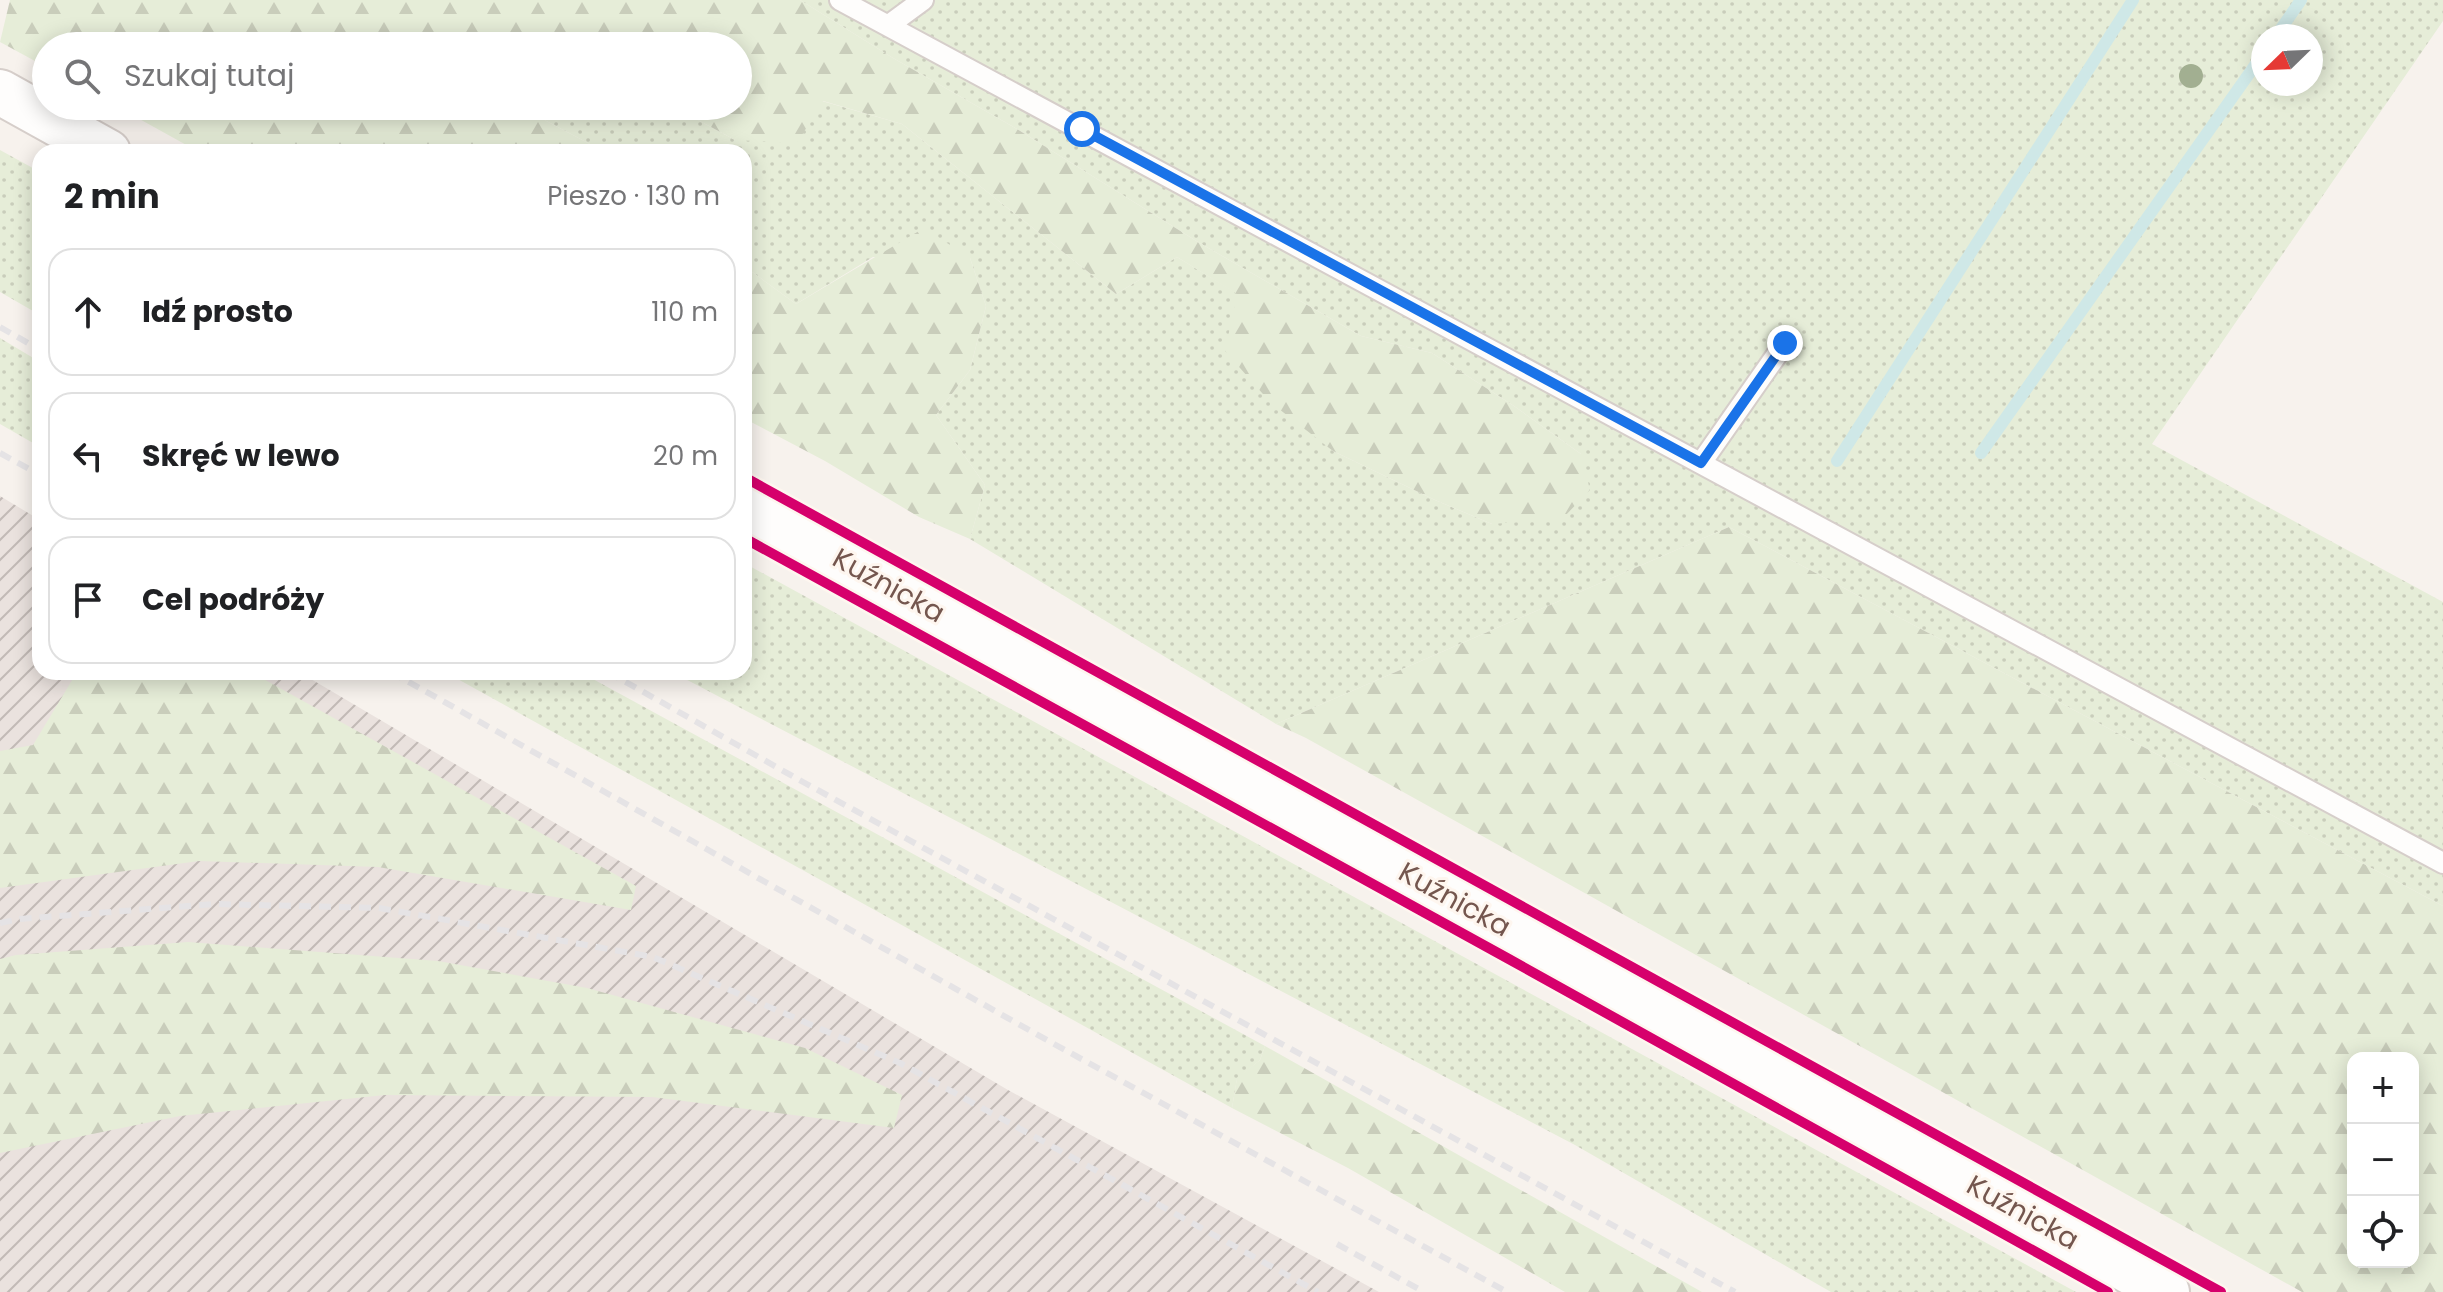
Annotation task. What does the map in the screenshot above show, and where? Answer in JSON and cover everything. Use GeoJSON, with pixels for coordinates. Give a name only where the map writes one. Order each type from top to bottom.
{"type":"FeatureCollection","features":[{"type":"Feature","properties":{"kind":"street"},"geometry":{"type":"LineString","coordinates":[[0,92],[32,110]]}},
{"type":"Feature","properties":{"kind":"street"},"geometry":{"type":"LineString","coordinates":[[50,120],[94,144]]}},
{"type":"Feature","properties":{"kind":"street","name":"Kuźnicka"},"geometry":{"type":"LineString","coordinates":[[752,509],[2167,1292]]}},
{"type":"Feature","properties":{"kind":"lane"},"geometry":{"type":"LineString","coordinates":[[840,0],[2443,863]]}},
{"type":"Feature","properties":{"kind":"lane"},"geometry":{"type":"LineString","coordinates":[[889,25],[923,0]]}},
{"type":"Feature","properties":{"kind":"lane"},"geometry":{"type":"LineString","coordinates":[[1701,463],[1785,343]]}},
{"type":"Feature","properties":{"kind":"shaded area"},"geometry":{"type":"Polygon","coordinates":[[[0,496],[32,515],[32,680],[313,680],[1008,1090],[1379,1292],[0,1292],[0,496]]]}},
{"type":"Feature","properties":{"kind":"green space"},"geometry":{"type":"Polygon","coordinates":[[[10,0],[800,0],[1017,129],[1198,242],[1361,336],[1432,353],[1581,454],[1590,490],[1562,519],[1492,524],[1333,451],[1270,402],[1225,351],[1237,294],[1177,257],[1116,294],[902,124],[823,101],[797,143],[735,140],[698,120],[752,120],[752,32],[32,32],[32,59],[0,42],[10,0]]]}},
{"type":"Feature","properties":{"kind":"green space"},"geometry":{"type":"Polygon","coordinates":[[[800,0],[2443,0],[2443,21],[2152,444],[2443,602],[2443,906],[1729,527],[1276,724],[970,539],[985,485],[936,415],[970,370],[986,306],[970,258],[873,257],[796,304],[752,272],[752,144],[590,144],[544,120],[698,120],[735,140],[822,101],[902,124],[1116,294],[1177,257],[1238,294],[1226,351],[1333,451],[1492,524],[1581,454],[1432,353],[1361,336],[1198,242],[1017,129],[800,0]]]}},
{"type":"Feature","properties":{"kind":"green space"},"geometry":{"type":"Polygon","coordinates":[[[141,120],[544,120],[590,144],[185,144],[141,120]]]}},
{"type":"Feature","properties":{"kind":"green space"},"geometry":{"type":"Polygon","coordinates":[[[0,150],[32,168],[32,310],[0,292],[0,150]]]}},
{"type":"Feature","properties":{"kind":"green space"},"geometry":{"type":"Polygon","coordinates":[[[924,228],[970,258],[986,306],[970,370],[936,415],[985,485],[970,539],[919,517],[825,461],[752,423],[752,272],[796,304],[924,228]]]}},
{"type":"Feature","properties":{"kind":"green space"},"geometry":{"type":"Polygon","coordinates":[[[0,338],[32,357],[32,442],[0,424],[0,338]]]}},
{"type":"Feature","properties":{"kind":"green space"},"geometry":{"type":"Polygon","coordinates":[[[1729,527],[2443,906],[2443,1292],[2302,1292],[1276,724],[1729,527]]]}},
{"type":"Feature","properties":{"kind":"green space"},"geometry":{"type":"Polygon","coordinates":[[[752,567],[2076,1292],[1831,1292],[1575,1145],[687,680],[752,680],[752,567]]]}},
{"type":"Feature","properties":{"kind":"green space"},"geometry":{"type":"Polygon","coordinates":[[[72,680],[265,680],[636,886],[631,910],[378,867],[199,861],[0,888],[0,751],[33,745],[72,680]]]}},
{"type":"Feature","properties":{"kind":"green space"},"geometry":{"type":"Polygon","coordinates":[[[459,680],[595,680],[1265,1046],[1260,1060],[1237,1079],[1232,1108],[459,680]]]}},
{"type":"Feature","properties":{"kind":"green space"},"geometry":{"type":"Polygon","coordinates":[[[188,942],[438,961],[587,988],[805,1048],[902,1095],[894,1128],[652,1097],[385,1095],[180,1116],[0,1153],[0,959],[16,955],[188,942]]]}},
{"type":"Feature","properties":{"kind":"green space"},"geometry":{"type":"Polygon","coordinates":[[[1265,1046],[1702,1292],[1565,1292],[1348,1168],[1232,1108],[1237,1078],[1260,1060],[1265,1046]]]}},
{"type":"Feature","properties":{"kind":"waterway"},"geometry":{"type":"LineString","coordinates":[[1837,461],[2133,0]]}},
{"type":"Feature","properties":{"kind":"waterway"},"geometry":{"type":"LineString","coordinates":[[2284,24],[2301,0]]}},
{"type":"Feature","properties":{"kind":"waterway"},"geometry":{"type":"LineString","coordinates":[[1981,453],[2251,71]]}},
{"type":"Feature","properties":{"kind":"railway"},"geometry":{"type":"LineString","coordinates":[[0,327],[32,345]]}},
{"type":"Feature","properties":{"kind":"railway"},"geometry":{"type":"LineString","coordinates":[[0,453],[32,471]]}},
{"type":"Feature","properties":{"kind":"railway"},"geometry":{"type":"LineString","coordinates":[[405,680],[1054,1044],[1507,1292]]}},
{"type":"Feature","properties":{"kind":"railway"},"geometry":{"type":"LineString","coordinates":[[622,680],[1735,1292]]}},
{"type":"Feature","properties":{"kind":"railway"},"geometry":{"type":"LineString","coordinates":[[0,923],[214,904],[379,908],[653,957],[900,1063],[1318,1292]]}},
{"type":"Feature","properties":{"kind":"railway"},"geometry":{"type":"LineString","coordinates":[[1337,1244],[1424,1292]]}},
{"type":"Feature","properties":{"kind":"cycle path"},"geometry":{"type":"LineString","coordinates":[[752,481],[2221,1292]]}},
{"type":"Feature","properties":{"kind":"cycle path"},"geometry":{"type":"LineString","coordinates":[[752,542],[2108,1292]]}},
{"type":"Feature","properties":{"kind":"route"},"geometry":{"type":"LineString","coordinates":[[1082,129],[1701,463],[1785,343]]}}]}
